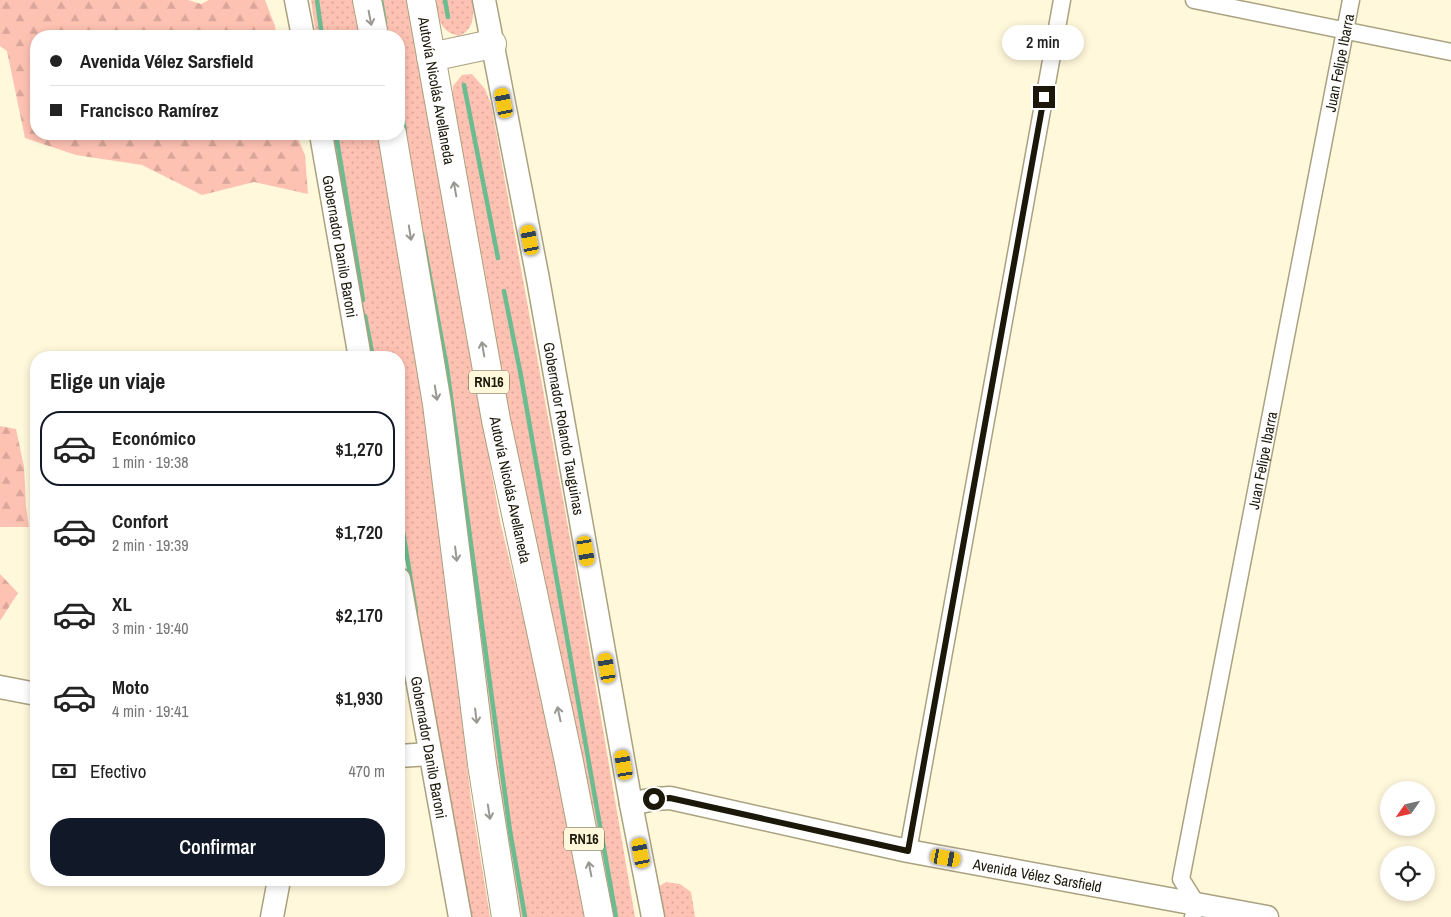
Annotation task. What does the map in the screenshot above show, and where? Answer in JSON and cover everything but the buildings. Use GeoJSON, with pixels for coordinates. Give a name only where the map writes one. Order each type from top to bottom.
{"type":"FeatureCollection","features":[{"type":"Feature","properties":{"kind":"highway"},"geometry":{"type":"LineString","coordinates":[[367,0],[373,30]]}},
{"type":"Feature","properties":{"kind":"highway","name":"Autovía Nicolás Avellaneda"},"geometry":{"type":"LineString","coordinates":[[421,0],[496,420],[569,762],[599,917]]}},
{"type":"Feature","properties":{"kind":"highway"},"geometry":{"type":"LineString","coordinates":[[431,57],[492,44]]}},
{"type":"Feature","properties":{"kind":"highway"},"geometry":{"type":"LineString","coordinates":[[393,140],[437,404],[482,764],[506,917]]}},
{"type":"Feature","properties":{"kind":"street"},"geometry":{"type":"LineString","coordinates":[[296,0],[302,30]]}},
{"type":"Feature","properties":{"kind":"street","name":"Gobernador Rolando Tauguinas"},"geometry":{"type":"LineString","coordinates":[[484,0],[538,279],[631,804],[653,917]]}},
{"type":"Feature","properties":{"kind":"street"},"geometry":{"type":"LineString","coordinates":[[908,851],[1062,0]]}},
{"type":"Feature","properties":{"kind":"street"},"geometry":{"type":"LineString","coordinates":[[1194,0],[1451,52]]}},
{"type":"Feature","properties":{"kind":"street","name":"Juan Felipe Ibarra"},"geometry":{"type":"LineString","coordinates":[[1194,910],[1181,879],[1351,0]]}},
{"type":"Feature","properties":{"kind":"street","name":"Gobernador Danilo Baroni"},"geometry":{"type":"LineString","coordinates":[[322,140],[359,351]]}},
{"type":"Feature","properties":{"kind":"street","name":"Gobernador Danilo Baroni"},"geometry":{"type":"LineString","coordinates":[[405,613],[460,917]]}},
{"type":"Feature","properties":{"kind":"street"},"geometry":{"type":"LineString","coordinates":[[0,688],[30,693]]}},
{"type":"Feature","properties":{"kind":"street"},"geometry":{"type":"LineString","coordinates":[[405,756],[430,754]]}},
{"type":"Feature","properties":{"kind":"street","name":"Avenida Vélez Sarsfield"},"geometry":{"type":"LineString","coordinates":[[631,804],[670,798],[908,851],[1194,910],[1267,917]]}},
{"type":"Feature","properties":{"kind":"street"},"geometry":{"type":"LineString","coordinates":[[272,917],[278,886]]}},
{"type":"Feature","properties":{"kind":"green space"},"geometry":{"type":"Polygon","coordinates":[[[0,0],[188,0],[201,4],[209,0],[265,0],[275,30],[30,30],[30,140],[25,138],[7,51],[0,46],[0,0]]]}},
{"type":"Feature","properties":{"kind":"green space"},"geometry":{"type":"Polygon","coordinates":[[[311,0],[354,0],[360,30],[315,30],[311,0]]]}},
{"type":"Feature","properties":{"kind":"green space"},"geometry":{"type":"Polygon","coordinates":[[[380,0],[408,0],[500,521],[546,713],[587,917],[516,917],[427,267],[405,140],[405,30],[386,30],[380,0]]]}},
{"type":"Feature","properties":{"kind":"green space"},"geometry":{"type":"Polygon","coordinates":[[[435,0],[472,0],[472,21],[464,33],[459,36],[447,31],[441,23],[435,0]]]}},
{"type":"Feature","properties":{"kind":"green space"},"geometry":{"type":"Polygon","coordinates":[[[472,74],[485,89],[491,104],[574,560],[635,917],[608,917],[476,247],[452,105],[453,86],[462,75],[472,74]]]}},
{"type":"Feature","properties":{"kind":"green space"},"geometry":{"type":"Polygon","coordinates":[[[31,140],[299,140],[305,155],[308,194],[254,182],[202,195],[142,165],[76,155],[31,140]]]}},
{"type":"Feature","properties":{"kind":"green space"},"geometry":{"type":"Polygon","coordinates":[[[334,140],[381,140],[423,389],[471,799],[490,917],[470,917],[405,546],[405,351],[371,351],[334,140]]]}},
{"type":"Feature","properties":{"kind":"green space"},"geometry":{"type":"Polygon","coordinates":[[[0,426],[16,429],[24,467],[29,527],[0,527],[0,426]]]}},
{"type":"Feature","properties":{"kind":"green space"},"geometry":{"type":"Polygon","coordinates":[[[0,574],[18,593],[0,621],[0,574]]]}},
{"type":"Feature","properties":{"kind":"green space"},"geometry":{"type":"Polygon","coordinates":[[[666,882],[680,884],[691,892],[695,917],[657,917],[656,888],[666,882]]]}},
{"type":"Feature","properties":{"kind":"waterway"},"geometry":{"type":"LineString","coordinates":[[317,0],[321,30]]}},
{"type":"Feature","properties":{"kind":"waterway"},"geometry":{"type":"LineString","coordinates":[[381,0],[385,23]]}},
{"type":"Feature","properties":{"kind":"waterway"},"geometry":{"type":"LineString","coordinates":[[445,0],[448,17]]}},
{"type":"Feature","properties":{"kind":"waterway"},"geometry":{"type":"LineString","coordinates":[[464,85],[498,258]]}},
{"type":"Feature","properties":{"kind":"waterway"},"geometry":{"type":"LineString","coordinates":[[337,140],[363,300]]}},
{"type":"Feature","properties":{"kind":"waterway"},"geometry":{"type":"LineString","coordinates":[[422,234],[447,368],[510,831],[525,917]]}},
{"type":"Feature","properties":{"kind":"waterway"},"geometry":{"type":"LineString","coordinates":[[504,291],[521,376],[616,917]]}},
{"type":"Feature","properties":{"kind":"waterway"},"geometry":{"type":"LineString","coordinates":[[365,316],[372,351]]}},
{"type":"Feature","properties":{"kind":"waterway"},"geometry":{"type":"LineString","coordinates":[[405,544],[416,612]]}},
{"type":"Feature","properties":{"kind":"route"},"geometry":{"type":"LineString","coordinates":[[654,799],[670,798],[908,851],[1044,97]]}}]}
